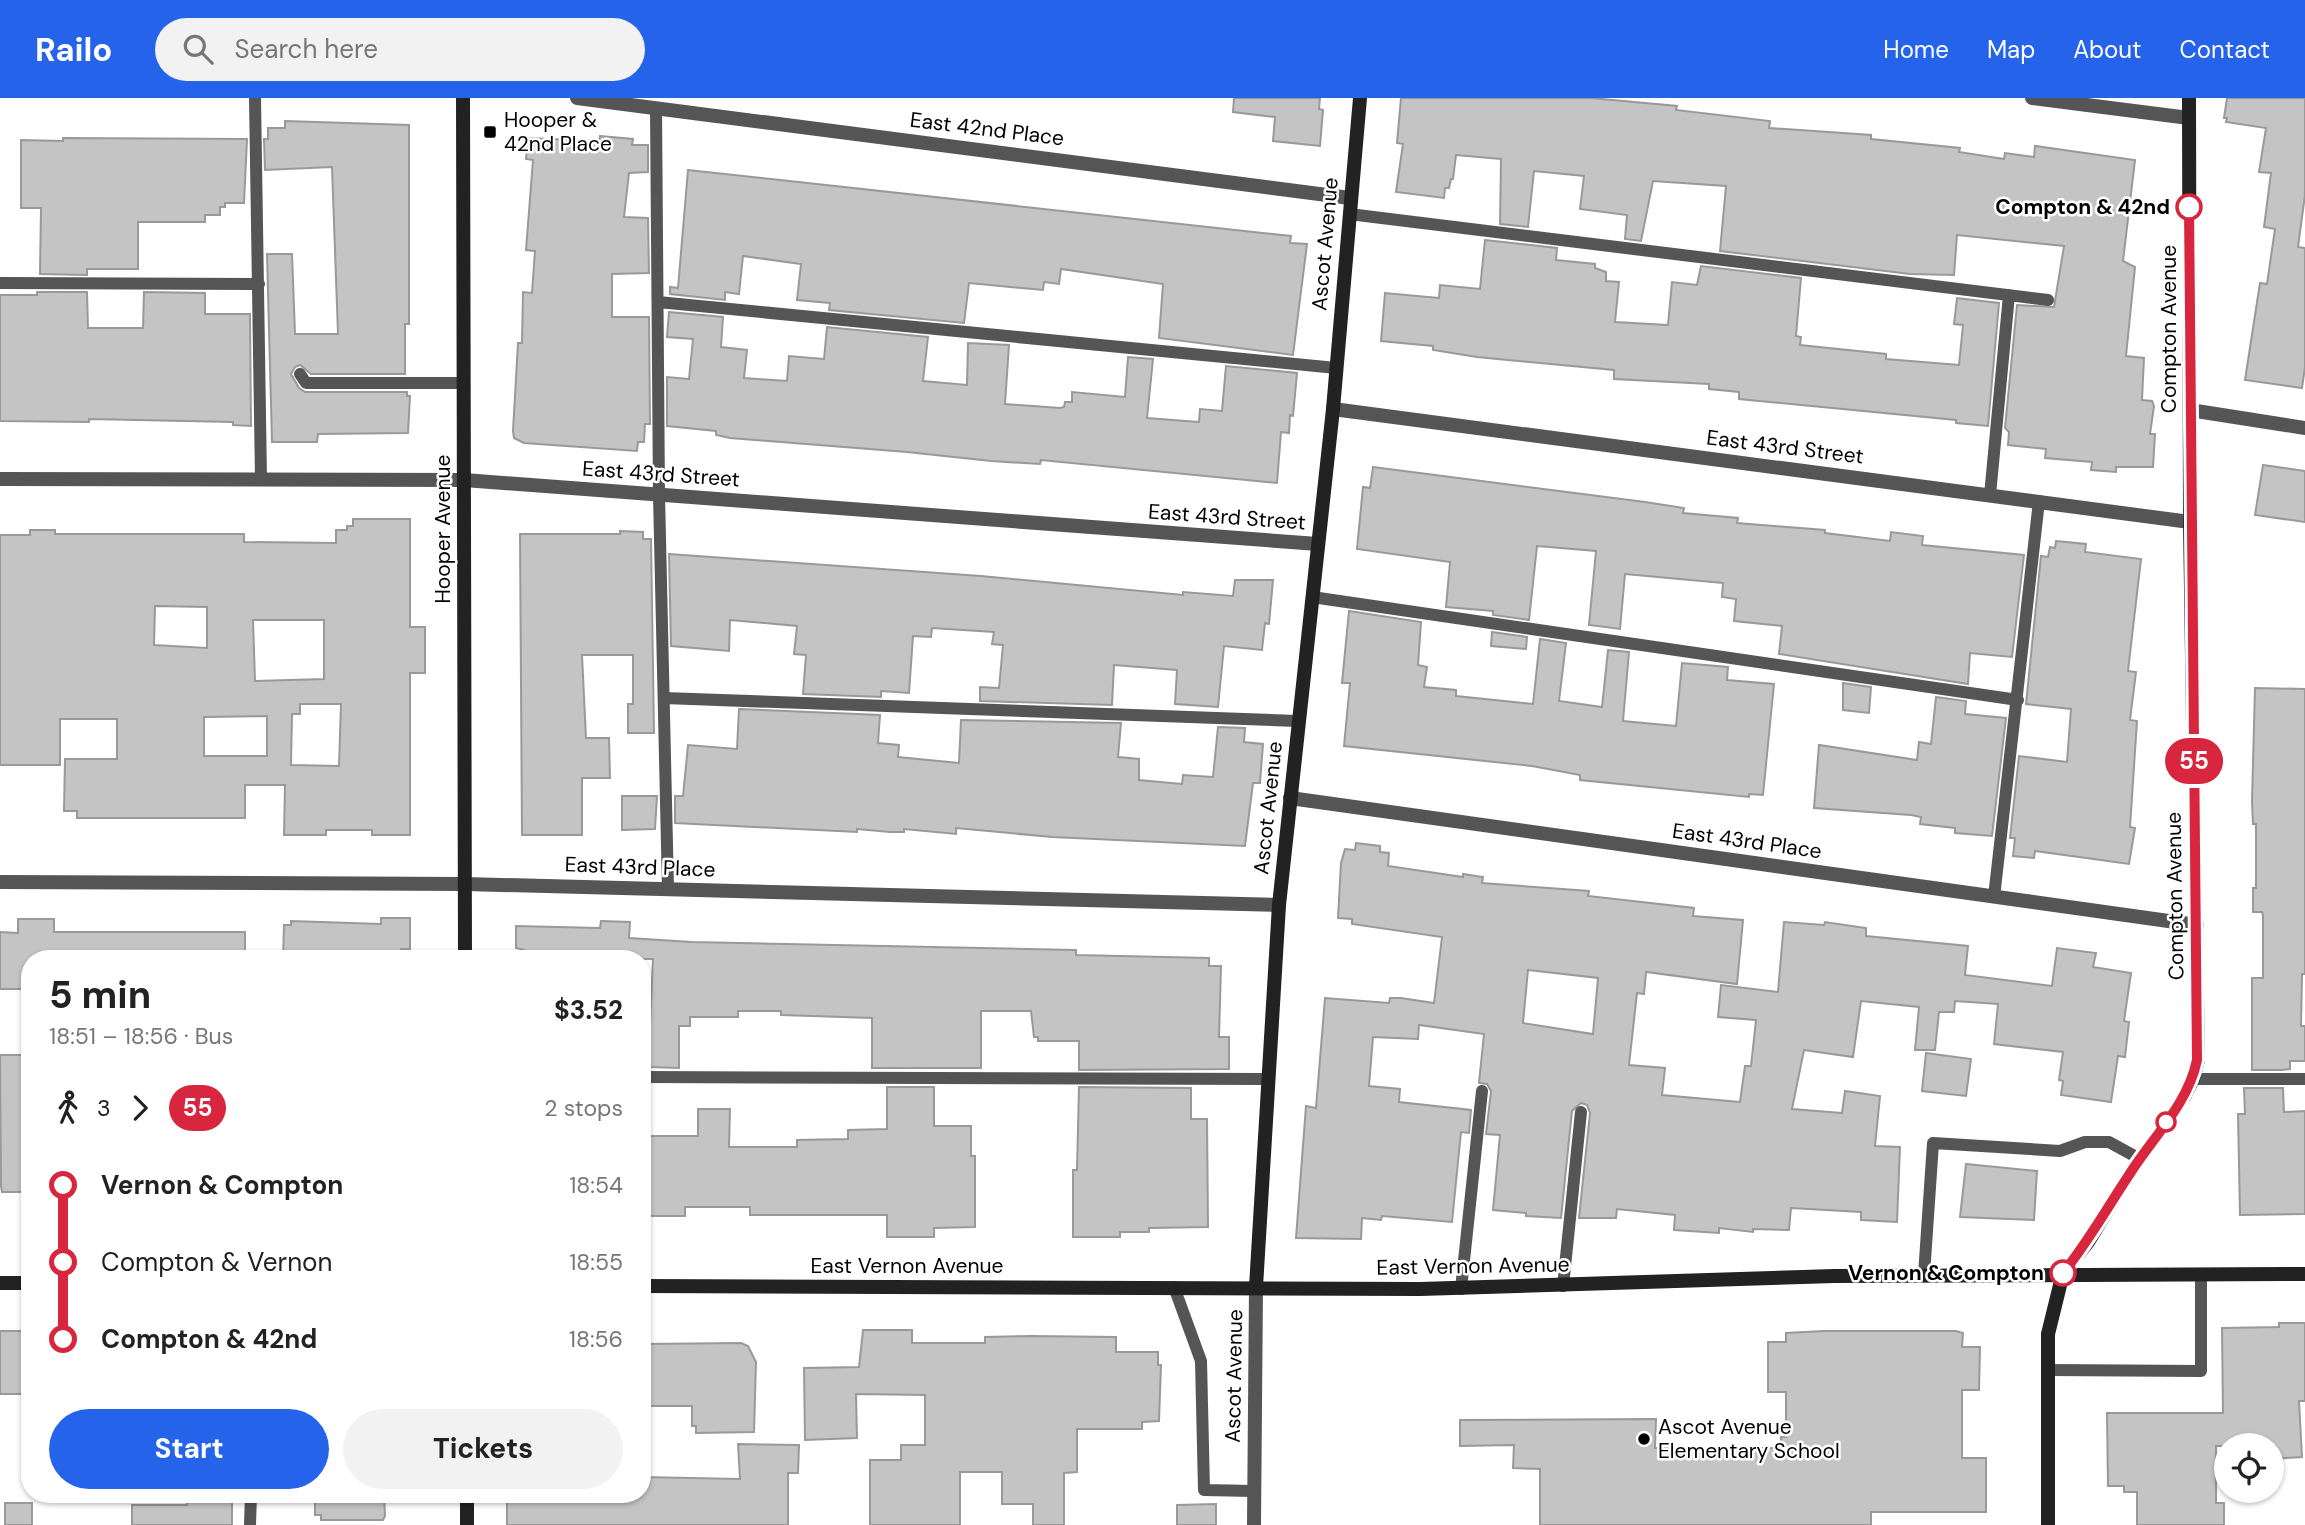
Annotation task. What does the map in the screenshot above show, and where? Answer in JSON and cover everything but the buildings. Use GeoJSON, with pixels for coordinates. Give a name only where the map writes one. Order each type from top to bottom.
{"type":"FeatureCollection","features":[{"type":"Feature","properties":{"kind":"street","name":"Hooper Avenue"},"geometry":{"type":"LineString","coordinates":[[463,98],[465,950]]}},
{"type":"Feature","properties":{"kind":"street","name":"East 42nd Place"},"geometry":{"type":"LineString","coordinates":[[577,98],[640,102],[656,108],[1350,198]]}},
{"type":"Feature","properties":{"kind":"street","name":"Ascot Avenue"},"geometry":{"type":"LineString","coordinates":[[1254,1525],[1256,1287],[1279,905],[1333,410],[1360,98]]}},
{"type":"Feature","properties":{"kind":"street"},"geometry":{"type":"LineString","coordinates":[[2032,98],[2189,118]]}},
{"type":"Feature","properties":{"kind":"street","name":"Compton Avenue"},"geometry":{"type":"LineString","coordinates":[[2048,1525],[2050,1316],[2063,1273],[2088,1242],[2193,1079],[2198,1043],[2190,522],[2189,98]]}},
{"type":"Feature","properties":{"kind":"street","name":"East 43rd Street"},"geometry":{"type":"LineString","coordinates":[[1333,410],[2190,522]]}},
{"type":"Feature","properties":{"kind":"street"},"geometry":{"type":"LineString","coordinates":[[2190,410],[2305,428]]}},
{"type":"Feature","properties":{"kind":"street","name":"East 43rd Street"},"geometry":{"type":"LineString","coordinates":[[0,479],[464,480],[1318,544]]}},
{"type":"Feature","properties":{"kind":"street","name":"East 43rd Place"},"geometry":{"type":"LineString","coordinates":[[1290,798],[2197,925]]}},
{"type":"Feature","properties":{"kind":"street","name":"East 43rd Place"},"geometry":{"type":"LineString","coordinates":[[0,882],[465,884],[1279,905]]}},
{"type":"Feature","properties":{"kind":"street","name":"East Vernon Avenue"},"geometry":{"type":"LineString","coordinates":[[651,1286],[1461,1289],[1924,1275],[2305,1274]]}},
{"type":"Feature","properties":{"kind":"street"},"geometry":{"type":"LineString","coordinates":[[0,1283],[21,1283]]}},
{"type":"Feature","properties":{"kind":"street"},"geometry":{"type":"LineString","coordinates":[[467,1503],[467,1525]]}},
{"type":"Feature","properties":{"kind":"lane"},"geometry":{"type":"LineString","coordinates":[[254,98],[261,479]]}},
{"type":"Feature","properties":{"kind":"lane"},"geometry":{"type":"LineString","coordinates":[[656,108],[659,495],[668,889]]}},
{"type":"Feature","properties":{"kind":"lane"},"geometry":{"type":"LineString","coordinates":[[1349,214],[2048,300]]}},
{"type":"Feature","properties":{"kind":"lane"},"geometry":{"type":"LineString","coordinates":[[0,283],[259,284]]}},
{"type":"Feature","properties":{"kind":"lane"},"geometry":{"type":"LineString","coordinates":[[1990,495],[2009,295]]}},
{"type":"Feature","properties":{"kind":"lane"},"geometry":{"type":"LineString","coordinates":[[658,302],[1336,368]]}},
{"type":"Feature","properties":{"kind":"lane"},"geometry":{"type":"LineString","coordinates":[[300,374],[306,383],[464,383]]}},
{"type":"Feature","properties":{"kind":"lane"},"geometry":{"type":"LineString","coordinates":[[1994,897],[2039,501]]}},
{"type":"Feature","properties":{"kind":"lane"},"geometry":{"type":"LineString","coordinates":[[1312,597],[2018,700]]}},
{"type":"Feature","properties":{"kind":"lane"},"geometry":{"type":"LineString","coordinates":[[664,698],[1298,721]]}},
{"type":"Feature","properties":{"kind":"lane"},"geometry":{"type":"LineString","coordinates":[[651,1077],[1268,1079]]}},
{"type":"Feature","properties":{"kind":"lane"},"geometry":{"type":"LineString","coordinates":[[2193,1079],[2305,1079]]}},
{"type":"Feature","properties":{"kind":"lane"},"geometry":{"type":"LineString","coordinates":[[1461,1289],[1482,1091]]}},
{"type":"Feature","properties":{"kind":"lane"},"geometry":{"type":"LineString","coordinates":[[1563,1286],[1581,1112]]}},
{"type":"Feature","properties":{"kind":"lane"},"geometry":{"type":"LineString","coordinates":[[1924,1275],[1933,1143],[2060,1151],[2085,1142],[2109,1142],[2140,1159]]}},
{"type":"Feature","properties":{"kind":"lane"},"geometry":{"type":"LineString","coordinates":[[2048,1370],[2201,1371],[2201,1274]]}},
{"type":"Feature","properties":{"kind":"lane"},"geometry":{"type":"LineString","coordinates":[[1174,1287],[1200,1361],[1204,1490],[1254,1491]]}},
{"type":"Feature","properties":{"kind":"lane"},"geometry":{"type":"LineString","coordinates":[[250,1525],[251,1503]]}},
{"type":"Feature","properties":{"kind":"bus line","name":"55"},"geometry":{"type":"LineString","coordinates":[[2063,1273],[2088,1242],[2130,1173],[2184,1097],[2193,1079],[2197,1060],[2189,207]]}},
{"type":"Feature","properties":{"kind":"place","name":"Hooper & 42nd Place"},"geometry":{"type":"Point","coordinates":[490,132]}},
{"type":"Feature","properties":{"kind":"place","name":"Compton & 42nd"},"geometry":{"type":"Point","coordinates":[2189,207]}},
{"type":"Feature","properties":{"kind":"place","name":"Vernon & Compton"},"geometry":{"type":"Point","coordinates":[2063,1273]}},
{"type":"Feature","properties":{"kind":"place","name":"Ascot Avenue Elementary School"},"geometry":{"type":"Point","coordinates":[1644,1439]}}]}
